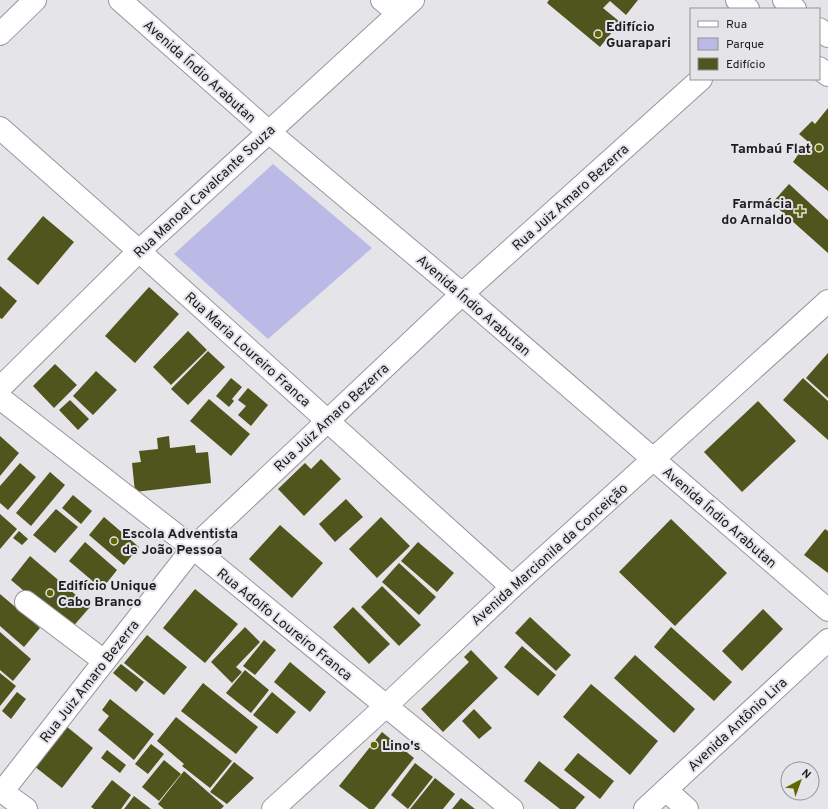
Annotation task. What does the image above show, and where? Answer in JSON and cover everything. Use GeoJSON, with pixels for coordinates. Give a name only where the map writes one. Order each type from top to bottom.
{"type":"FeatureCollection","features":[{"type":"Feature","properties":{"kind":"street"},"geometry":{"type":"LineString","coordinates":[[0,34],[35,0]]}},
{"type":"Feature","properties":{"kind":"street","name":"Avenida Índio Arabutan"},"geometry":{"type":"LineString","coordinates":[[120,0],[268,132],[462,294],[828,610]]}},
{"type":"Feature","properties":{"kind":"street"},"geometry":{"type":"LineString","coordinates":[[738,0],[747,8]]}},
{"type":"Feature","properties":{"kind":"street","name":"Rua Manoel Cavalcante Souza"},"geometry":{"type":"LineString","coordinates":[[0,388],[139,251],[268,132],[398,4]]}},
{"type":"Feature","properties":{"kind":"street"},"geometry":{"type":"LineString","coordinates":[[820,30],[828,36]]}},
{"type":"Feature","properties":{"kind":"street"},"geometry":{"type":"LineString","coordinates":[[820,69],[828,75]]}},
{"type":"Feature","properties":{"kind":"street","name":"Rua Juiz Amaro Bezerra"},"geometry":{"type":"LineString","coordinates":[[1,791],[193,548],[462,294],[700,80]]}},
{"type":"Feature","properties":{"kind":"street","name":"Rua Maria Loureiro Franca"},"geometry":{"type":"LineString","coordinates":[[0,128],[512,587]]}},
{"type":"Feature","properties":{"kind":"street","name":"Avenida Marcionila da Conceição"},"geometry":{"type":"LineString","coordinates":[[273,809],[386,706],[512,587],[828,301]]}},
{"type":"Feature","properties":{"kind":"street","name":"Rua Adolfo Loureiro Franca"},"geometry":{"type":"LineString","coordinates":[[0,398],[193,548],[512,809]]}},
{"type":"Feature","properties":{"kind":"street"},"geometry":{"type":"LineString","coordinates":[[26,602],[104,661]]}},
{"type":"Feature","properties":{"kind":"street","name":"Avenida Antônio Lira"},"geometry":{"type":"LineString","coordinates":[[645,809],[828,640]]}},
{"type":"Feature","properties":{"kind":"street"},"geometry":{"type":"LineString","coordinates":[[666,790],[687,809]]}},
{"type":"Feature","properties":{"kind":"street"},"geometry":{"type":"LineString","coordinates":[[1,791],[26,809]]}},
{"type":"Feature","properties":{"kind":"green space"},"geometry":{"type":"Polygon","coordinates":[[[273,164],[372,248],[268,339],[174,254],[273,164]]]}},
{"type":"Feature","properties":{"kind":"building","name":"Edifício Guarapari"},"geometry":{"type":"Polygon","coordinates":[[[549,0],[638,0],[626,15],[610,1],[603,8],[620,22],[600,47],[547,3],[549,0]]]}},
{"type":"Feature","properties":{"kind":"building","name":"Tambaú Flat"},"geometry":{"type":"Polygon","coordinates":[[[828,108],[828,191],[793,162],[804,146],[809,150],[812,145],[799,134],[812,121],[815,124],[828,108]]]}},
{"type":"Feature","properties":{"kind":"building","name":"Farmácia do Arnaldo"},"geometry":{"type":"Polygon","coordinates":[[[789,184],[828,220],[828,253],[772,203],[789,184]]]}},
{"type":"Feature","properties":{"kind":"building"},"geometry":{"type":"Polygon","coordinates":[[[43,216],[74,242],[38,285],[7,259],[43,216]]]}},
{"type":"Feature","properties":{"kind":"building"},"geometry":{"type":"Polygon","coordinates":[[[0,286],[17,301],[2,319],[0,318],[0,286]]]}},
{"type":"Feature","properties":{"kind":"building"},"geometry":{"type":"Polygon","coordinates":[[[149,287],[179,314],[135,363],[105,336],[149,287]]]}},
{"type":"Feature","properties":{"kind":"building"},"geometry":{"type":"Polygon","coordinates":[[[188,331],[207,350],[171,385],[153,367],[188,331]]]}},
{"type":"Feature","properties":{"kind":"building"},"geometry":{"type":"Polygon","coordinates":[[[208,351],[225,367],[188,405],[171,389],[208,351]]]}},
{"type":"Feature","properties":{"kind":"building"},"geometry":{"type":"Polygon","coordinates":[[[828,353],[828,398],[806,378],[828,353]]]}},
{"type":"Feature","properties":{"kind":"building"},"geometry":{"type":"Polygon","coordinates":[[[55,364],[77,385],[54,408],[33,386],[55,364]]]}},
{"type":"Feature","properties":{"kind":"building"},"geometry":{"type":"Polygon","coordinates":[[[96,371],[117,390],[93,415],[73,396],[96,371]]]}},
{"type":"Feature","properties":{"kind":"building"},"geometry":{"type":"Polygon","coordinates":[[[231,378],[242,387],[232,399],[234,401],[229,407],[216,396],[231,378]]]}},
{"type":"Feature","properties":{"kind":"building"},"geometry":{"type":"Polygon","coordinates":[[[803,378],[828,401],[828,440],[783,400],[803,378]]]}},
{"type":"Feature","properties":{"kind":"building"},"geometry":{"type":"Polygon","coordinates":[[[248,388],[268,405],[251,426],[238,415],[246,406],[238,400],[248,388]]]}},
{"type":"Feature","properties":{"kind":"building"},"geometry":{"type":"Polygon","coordinates":[[[209,399],[250,434],[231,456],[190,421],[209,399]]]}},
{"type":"Feature","properties":{"kind":"building"},"geometry":{"type":"Polygon","coordinates":[[[70,400],[89,419],[78,430],[59,410],[70,400]]]}},
{"type":"Feature","properties":{"kind":"building"},"geometry":{"type":"Polygon","coordinates":[[[758,401],[796,441],[742,492],[704,452],[758,401]]]}},
{"type":"Feature","properties":{"kind":"building"},"geometry":{"type":"Polygon","coordinates":[[[0,436],[19,453],[0,476],[0,436]]]}},
{"type":"Feature","properties":{"kind":"building"},"geometry":{"type":"Polygon","coordinates":[[[169,436],[170,448],[195,445],[196,453],[208,452],[211,483],[135,492],[132,463],[141,462],[139,451],[158,449],[157,438],[169,436]]]}},
{"type":"Feature","properties":{"kind":"building"},"geometry":{"type":"Polygon","coordinates":[[[321,459],[341,479],[304,516],[278,489],[305,463],[311,469],[321,459]]]}},
{"type":"Feature","properties":{"kind":"building"},"geometry":{"type":"Polygon","coordinates":[[[20,463],[36,477],[8,510],[0,503],[0,486],[20,463]]]}},
{"type":"Feature","properties":{"kind":"building"},"geometry":{"type":"Polygon","coordinates":[[[50,472],[65,485],[31,526],[16,513],[50,472]]]}},
{"type":"Feature","properties":{"kind":"building"},"geometry":{"type":"Polygon","coordinates":[[[73,495],[92,511],[81,524],[62,508],[73,495]]]}},
{"type":"Feature","properties":{"kind":"building"},"geometry":{"type":"Polygon","coordinates":[[[346,499],[363,517],[335,542],[319,524],[346,499]]]}},
{"type":"Feature","properties":{"kind":"building"},"geometry":{"type":"Polygon","coordinates":[[[56,509],[78,527],[55,553],[33,535],[56,509]]]}},
{"type":"Feature","properties":{"kind":"building"},"geometry":{"type":"Polygon","coordinates":[[[0,514],[17,529],[0,549],[0,514]]]}},
{"type":"Feature","properties":{"kind":"building","name":"Escola Adventista de João Pessoa"},"geometry":{"type":"Polygon","coordinates":[[[104,517],[139,547],[124,565],[89,535],[104,517]]]}},
{"type":"Feature","properties":{"kind":"building"},"geometry":{"type":"Polygon","coordinates":[[[381,517],[410,546],[377,578],[349,549],[381,517]]]}},
{"type":"Feature","properties":{"kind":"building"},"geometry":{"type":"Polygon","coordinates":[[[671,519],[727,573],[675,626],[619,572],[671,519]]]}},
{"type":"Feature","properties":{"kind":"building"},"geometry":{"type":"Polygon","coordinates":[[[280,525],[323,563],[292,598],[249,559],[280,525]]]}},
{"type":"Feature","properties":{"kind":"building"},"geometry":{"type":"Polygon","coordinates":[[[825,529],[828,531],[828,573],[804,555],[825,529]]]}},
{"type":"Feature","properties":{"kind":"building"},"geometry":{"type":"Polygon","coordinates":[[[19,531],[28,539],[22,545],[13,538],[19,531]]]}},
{"type":"Feature","properties":{"kind":"building"},"geometry":{"type":"Polygon","coordinates":[[[85,542],[117,570],[102,589],[69,561],[85,542]]]}},
{"type":"Feature","properties":{"kind":"building"},"geometry":{"type":"Polygon","coordinates":[[[418,542],[454,573],[437,592],[401,561],[418,542]]]}},
{"type":"Feature","properties":{"kind":"building","name":"Edifício Unique Cabo Branco"},"geometry":{"type":"Polygon","coordinates":[[[30,556],[90,607],[70,630],[11,580],[30,556]]]}},
{"type":"Feature","properties":{"kind":"building"},"geometry":{"type":"Polygon","coordinates":[[[399,563],[436,597],[419,615],[382,582],[399,563]]]}},
{"type":"Feature","properties":{"kind":"building"},"geometry":{"type":"Polygon","coordinates":[[[382,586],[421,625],[399,646],[361,607],[382,586]]]}},
{"type":"Feature","properties":{"kind":"building"},"geometry":{"type":"Polygon","coordinates":[[[195,589],[238,624],[205,663],[163,628],[195,589]]]}},
{"type":"Feature","properties":{"kind":"building"},"geometry":{"type":"Polygon","coordinates":[[[0,594],[40,628],[24,647],[0,626],[0,594]]]}},
{"type":"Feature","properties":{"kind":"building"},"geometry":{"type":"Polygon","coordinates":[[[353,607],[390,644],[369,664],[333,627],[353,607]]]}},
{"type":"Feature","properties":{"kind":"building"},"geometry":{"type":"Polygon","coordinates":[[[763,609],[783,629],[742,671],[722,651],[763,609]]]}},
{"type":"Feature","properties":{"kind":"building"},"geometry":{"type":"Polygon","coordinates":[[[530,617],[571,655],[556,671],[515,633],[530,617]]]}},
{"type":"Feature","properties":{"kind":"building"},"geometry":{"type":"Polygon","coordinates":[[[245,627],[260,642],[236,667],[242,672],[232,683],[211,662],[245,627]]]}},
{"type":"Feature","properties":{"kind":"building"},"geometry":{"type":"Polygon","coordinates":[[[671,627],[732,682],[714,701],[654,647],[671,627]]]}},
{"type":"Feature","properties":{"kind":"building"},"geometry":{"type":"Polygon","coordinates":[[[0,632],[31,659],[13,681],[0,670],[0,632]]]}},
{"type":"Feature","properties":{"kind":"building"},"geometry":{"type":"Polygon","coordinates":[[[147,635],[187,667],[164,695],[124,663],[147,635]]]}},
{"type":"Feature","properties":{"kind":"building"},"geometry":{"type":"Polygon","coordinates":[[[264,640],[276,650],[255,675],[243,666],[264,640]]]}},
{"type":"Feature","properties":{"kind":"building"},"geometry":{"type":"Polygon","coordinates":[[[522,646],[556,675],[538,696],[504,667],[522,646]]]}},
{"type":"Feature","properties":{"kind":"building"},"geometry":{"type":"Polygon","coordinates":[[[471,650],[498,678],[443,732],[421,709],[469,662],[464,657],[471,650]]]}},
{"type":"Feature","properties":{"kind":"building"},"geometry":{"type":"Polygon","coordinates":[[[635,655],[695,709],[674,733],[614,678],[635,655]]]}},
{"type":"Feature","properties":{"kind":"building"},"geometry":{"type":"Polygon","coordinates":[[[290,662],[326,692],[310,712],[274,682],[290,662]]]}},
{"type":"Feature","properties":{"kind":"building"},"geometry":{"type":"Polygon","coordinates":[[[121,664],[144,682],[136,692],[113,673],[121,664]]]}},
{"type":"Feature","properties":{"kind":"building"},"geometry":{"type":"Polygon","coordinates":[[[245,670],[269,690],[251,713],[226,693],[245,670]]]}},
{"type":"Feature","properties":{"kind":"building"},"geometry":{"type":"Polygon","coordinates":[[[0,673],[16,686],[0,706],[0,673]]]}},
{"type":"Feature","properties":{"kind":"building"},"geometry":{"type":"Polygon","coordinates":[[[203,683],[258,727],[236,754],[181,711],[203,683]]]}},
{"type":"Feature","properties":{"kind":"building"},"geometry":{"type":"Polygon","coordinates":[[[591,684],[658,741],[630,775],[563,717],[591,684]]]}},
{"type":"Feature","properties":{"kind":"building"},"geometry":{"type":"Polygon","coordinates":[[[17,692],[26,699],[11,719],[2,711],[17,692]]]}},
{"type":"Feature","properties":{"kind":"building"},"geometry":{"type":"Polygon","coordinates":[[[272,692],[296,712],[277,734],[253,715],[272,692]]]}},
{"type":"Feature","properties":{"kind":"building"},"geometry":{"type":"Polygon","coordinates":[[[110,699],[154,734],[134,760],[98,730],[109,716],[102,710],[110,699]]]}},
{"type":"Feature","properties":{"kind":"building"},"geometry":{"type":"Polygon","coordinates":[[[474,709],[492,728],[479,739],[462,721],[474,709]]]}},
{"type":"Feature","properties":{"kind":"building"},"geometry":{"type":"Polygon","coordinates":[[[176,717],[232,761],[210,788],[182,766],[184,764],[157,741],[176,717]]]}},
{"type":"Feature","properties":{"kind":"building"},"geometry":{"type":"Polygon","coordinates":[[[66,726],[93,748],[62,788],[34,766],[66,726]]]}},
{"type":"Feature","properties":{"kind":"building"},"geometry":{"type":"Polygon","coordinates":[[[382,732],[414,758],[374,809],[369,809],[339,786],[382,732]]]}},
{"type":"Feature","properties":{"kind":"building"},"geometry":{"type":"Polygon","coordinates":[[[151,744],[164,754],[148,774],[135,764],[151,744]]]}},
{"type":"Feature","properties":{"kind":"building"},"geometry":{"type":"Polygon","coordinates":[[[107,750],[126,765],[120,773],[101,758],[107,750]]]}},
{"type":"Feature","properties":{"kind":"building"},"geometry":{"type":"Polygon","coordinates":[[[578,753],[614,781],[600,799],[564,770],[578,753]]]}},
{"type":"Feature","properties":{"kind":"building"},"geometry":{"type":"Polygon","coordinates":[[[164,760],[181,774],[159,801],[142,787],[164,760]]]}},
{"type":"Feature","properties":{"kind":"building"},"geometry":{"type":"Polygon","coordinates":[[[539,761],[585,797],[575,809],[560,809],[524,781],[539,761]]]}},
{"type":"Feature","properties":{"kind":"building"},"geometry":{"type":"Polygon","coordinates":[[[234,762],[254,778],[227,804],[210,792],[234,762]]]}},
{"type":"Feature","properties":{"kind":"building"},"geometry":{"type":"Polygon","coordinates":[[[415,763],[433,777],[408,809],[391,795],[415,763]]]}},
{"type":"Feature","properties":{"kind":"building"},"geometry":{"type":"Polygon","coordinates":[[[184,771],[224,806],[221,809],[164,809],[158,804],[184,771]]]}},
{"type":"Feature","properties":{"kind":"building"},"geometry":{"type":"Polygon","coordinates":[[[435,778],[455,794],[443,809],[410,809],[435,778]]]}},
{"type":"Feature","properties":{"kind":"building"},"geometry":{"type":"Polygon","coordinates":[[[112,780],[131,795],[121,809],[94,809],[91,807],[112,780]]]}},
{"type":"Feature","properties":{"kind":"building"},"geometry":{"type":"Polygon","coordinates":[[[134,796],[151,809],[124,809],[134,796]]]}},
{"type":"Feature","properties":{"kind":"building"},"geometry":{"type":"Polygon","coordinates":[[[461,798],[475,809],[452,809],[461,798]]]}},
{"type":"Feature","properties":{"kind":"place","name":"Edifício Guarapari"},"geometry":{"type":"Point","coordinates":[598,34]}},
{"type":"Feature","properties":{"kind":"place","name":"Tambaú Flat"},"geometry":{"type":"Point","coordinates":[819,148]}},
{"type":"Feature","properties":{"kind":"place","name":"Farmácia do Arnaldo"},"geometry":{"type":"Point","coordinates":[800,211]}},
{"type":"Feature","properties":{"kind":"place","name":"Escola Adventista de João Pessoa"},"geometry":{"type":"Point","coordinates":[114,541]}},
{"type":"Feature","properties":{"kind":"place","name":"Edifício Unique Cabo Branco"},"geometry":{"type":"Point","coordinates":[50,593]}},
{"type":"Feature","properties":{"kind":"place","name":"Lino's"},"geometry":{"type":"Point","coordinates":[374,745]}}]}
